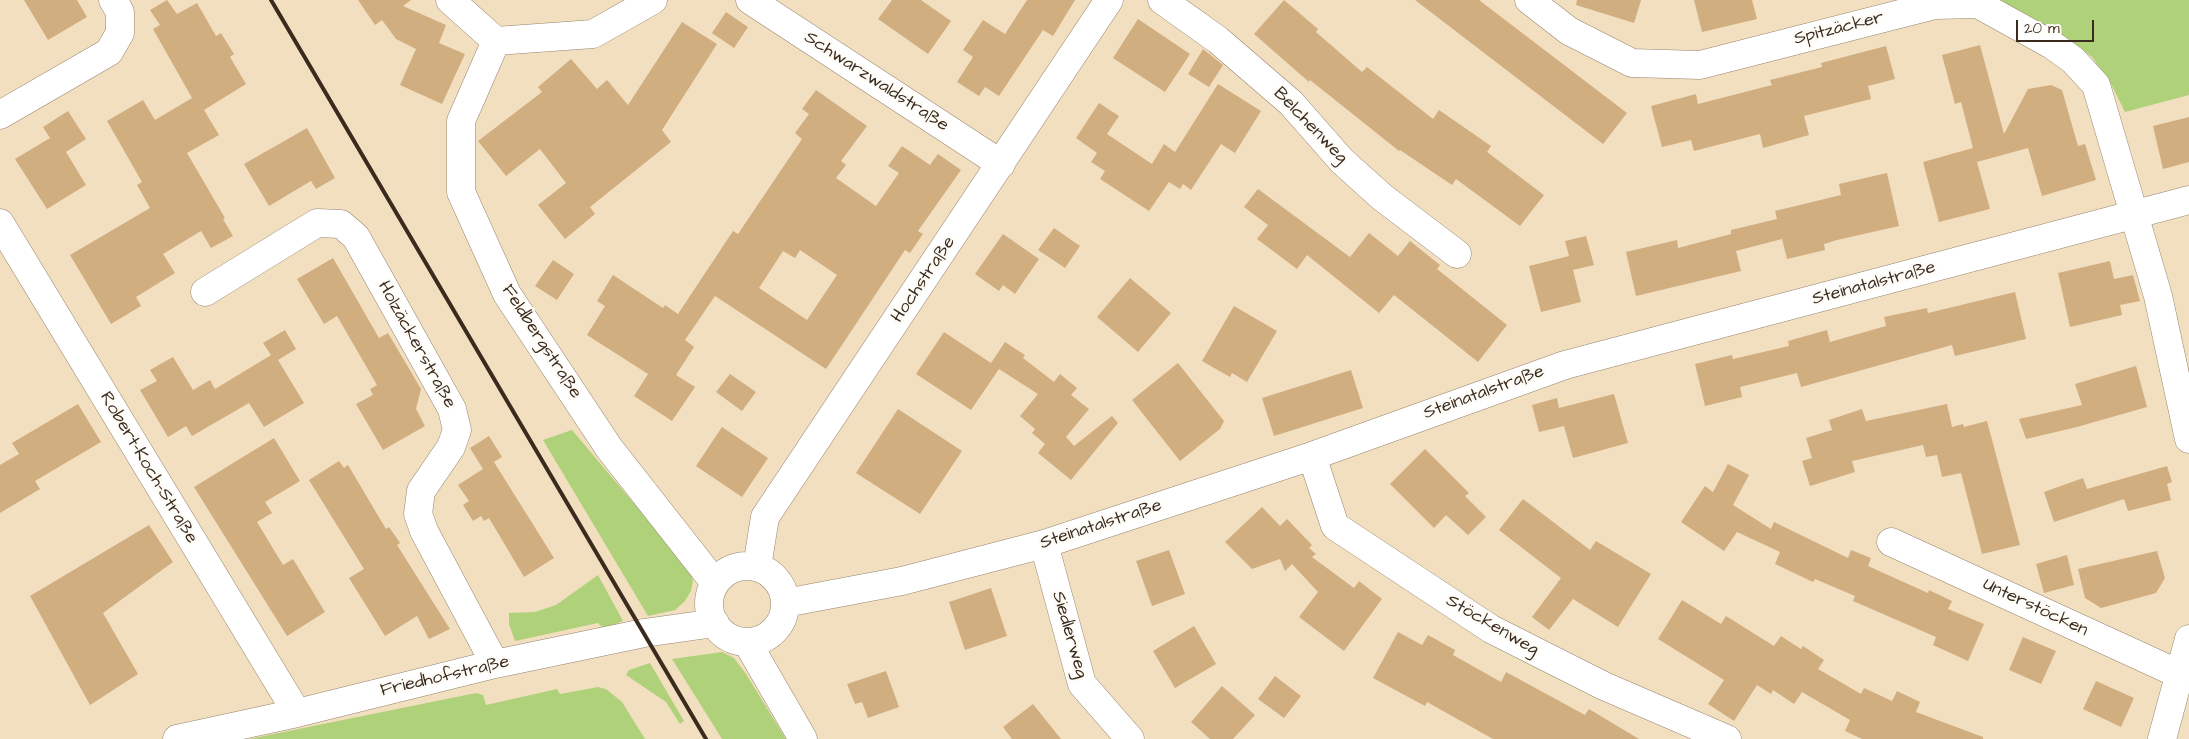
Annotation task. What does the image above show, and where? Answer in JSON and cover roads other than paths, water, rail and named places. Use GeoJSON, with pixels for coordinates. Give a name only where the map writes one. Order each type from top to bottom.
{"type":"FeatureCollection","features":[{"type":"Feature","properties":{"kind":"street"},"geometry":{"type":"LineString","coordinates":[[0,115],[108,52],[120,33],[120,12],[113,0]]}},
{"type":"Feature","properties":{"kind":"street"},"geometry":{"type":"LineString","coordinates":[[450,0],[496,41],[593,34],[654,0]]}},
{"type":"Feature","properties":{"kind":"street","name":"Schwarzwaldstraße"},"geometry":{"type":"LineString","coordinates":[[750,0],[1001,164]]}},
{"type":"Feature","properties":{"kind":"street","name":"Hochstraße"},"geometry":{"type":"LineString","coordinates":[[756,567],[765,517],[1109,0]]}},
{"type":"Feature","properties":{"kind":"street","name":"Belchenweg"},"geometry":{"type":"LineString","coordinates":[[1162,0],[1226,46],[1291,104],[1342,160],[1382,197],[1457,254]]}},
{"type":"Feature","properties":{"kind":"street","name":"Spitzäcker"},"geometry":{"type":"LineString","coordinates":[[1529,0],[1569,31],[1632,63],[1700,65],[1935,5],[1978,4],[2052,45],[2073,60],[2096,85],[2136,216]]}},
{"type":"Feature","properties":{"kind":"street","name":"Feldbergstraße"},"geometry":{"type":"LineString","coordinates":[[496,41],[461,121],[461,192],[507,294],[609,448],[716,583]]}},
{"type":"Feature","properties":{"kind":"street","name":"Steinatalstraße"},"geometry":{"type":"LineString","coordinates":[[785,603],[902,581],[1044,544],[1312,456],[1564,365],[2136,216],[2189,200]]}},
{"type":"Feature","properties":{"kind":"street"},"geometry":{"type":"LineString","coordinates":[[2136,216],[2158,296],[2189,439]]}},
{"type":"Feature","properties":{"kind":"street","name":"Robert-Koch-Straße"},"geometry":{"type":"LineString","coordinates":[[0,223],[297,713]]}},
{"type":"Feature","properties":{"kind":"street","name":"Holzäckerstraße"},"geometry":{"type":"LineString","coordinates":[[205,292],[316,223],[341,224],[356,237],[452,409],[457,430],[451,447],[421,491],[418,514],[424,531],[495,664]]}},
{"type":"Feature","properties":{"kind":"street","name":"Stöckenweg"},"geometry":{"type":"LineString","coordinates":[[1312,456],[1335,526],[1491,629],[1604,686],[1727,739]]}},
{"type":"Feature","properties":{"kind":"street","name":"Unterstöcken"},"geometry":{"type":"LineString","coordinates":[[1891,542],[2180,674]]}},
{"type":"Feature","properties":{"kind":"street","name":"Siedlerweg"},"geometry":{"type":"LineString","coordinates":[[1044,544],[1082,684],[1130,739]]}},
{"type":"Feature","properties":{"kind":"street"},"geometry":{"type":"LineString","coordinates":[[756,567],[768,572],[777,580],[783,591],[785,603],[783,615],[774,630],[759,640],[747,642],[729,636],[715,623],[710,603],[711,593],[723,574],[734,568],[756,567]]}},
{"type":"Feature","properties":{"kind":"street","name":"Friedhofstraße"},"geometry":{"type":"LineString","coordinates":[[177,739],[297,713],[495,664],[644,633],[715,623]]}},
{"type":"Feature","properties":{"kind":"street"},"geometry":{"type":"LineString","coordinates":[[2162,739],[2189,639]]}},
{"type":"Feature","properties":{"kind":"street"},"geometry":{"type":"LineString","coordinates":[[747,642],[803,739]]}},
{"type":"Feature","properties":{"kind":"railway"},"geometry":{"type":"LineString","coordinates":[[271,0],[706,739]]}}]}
